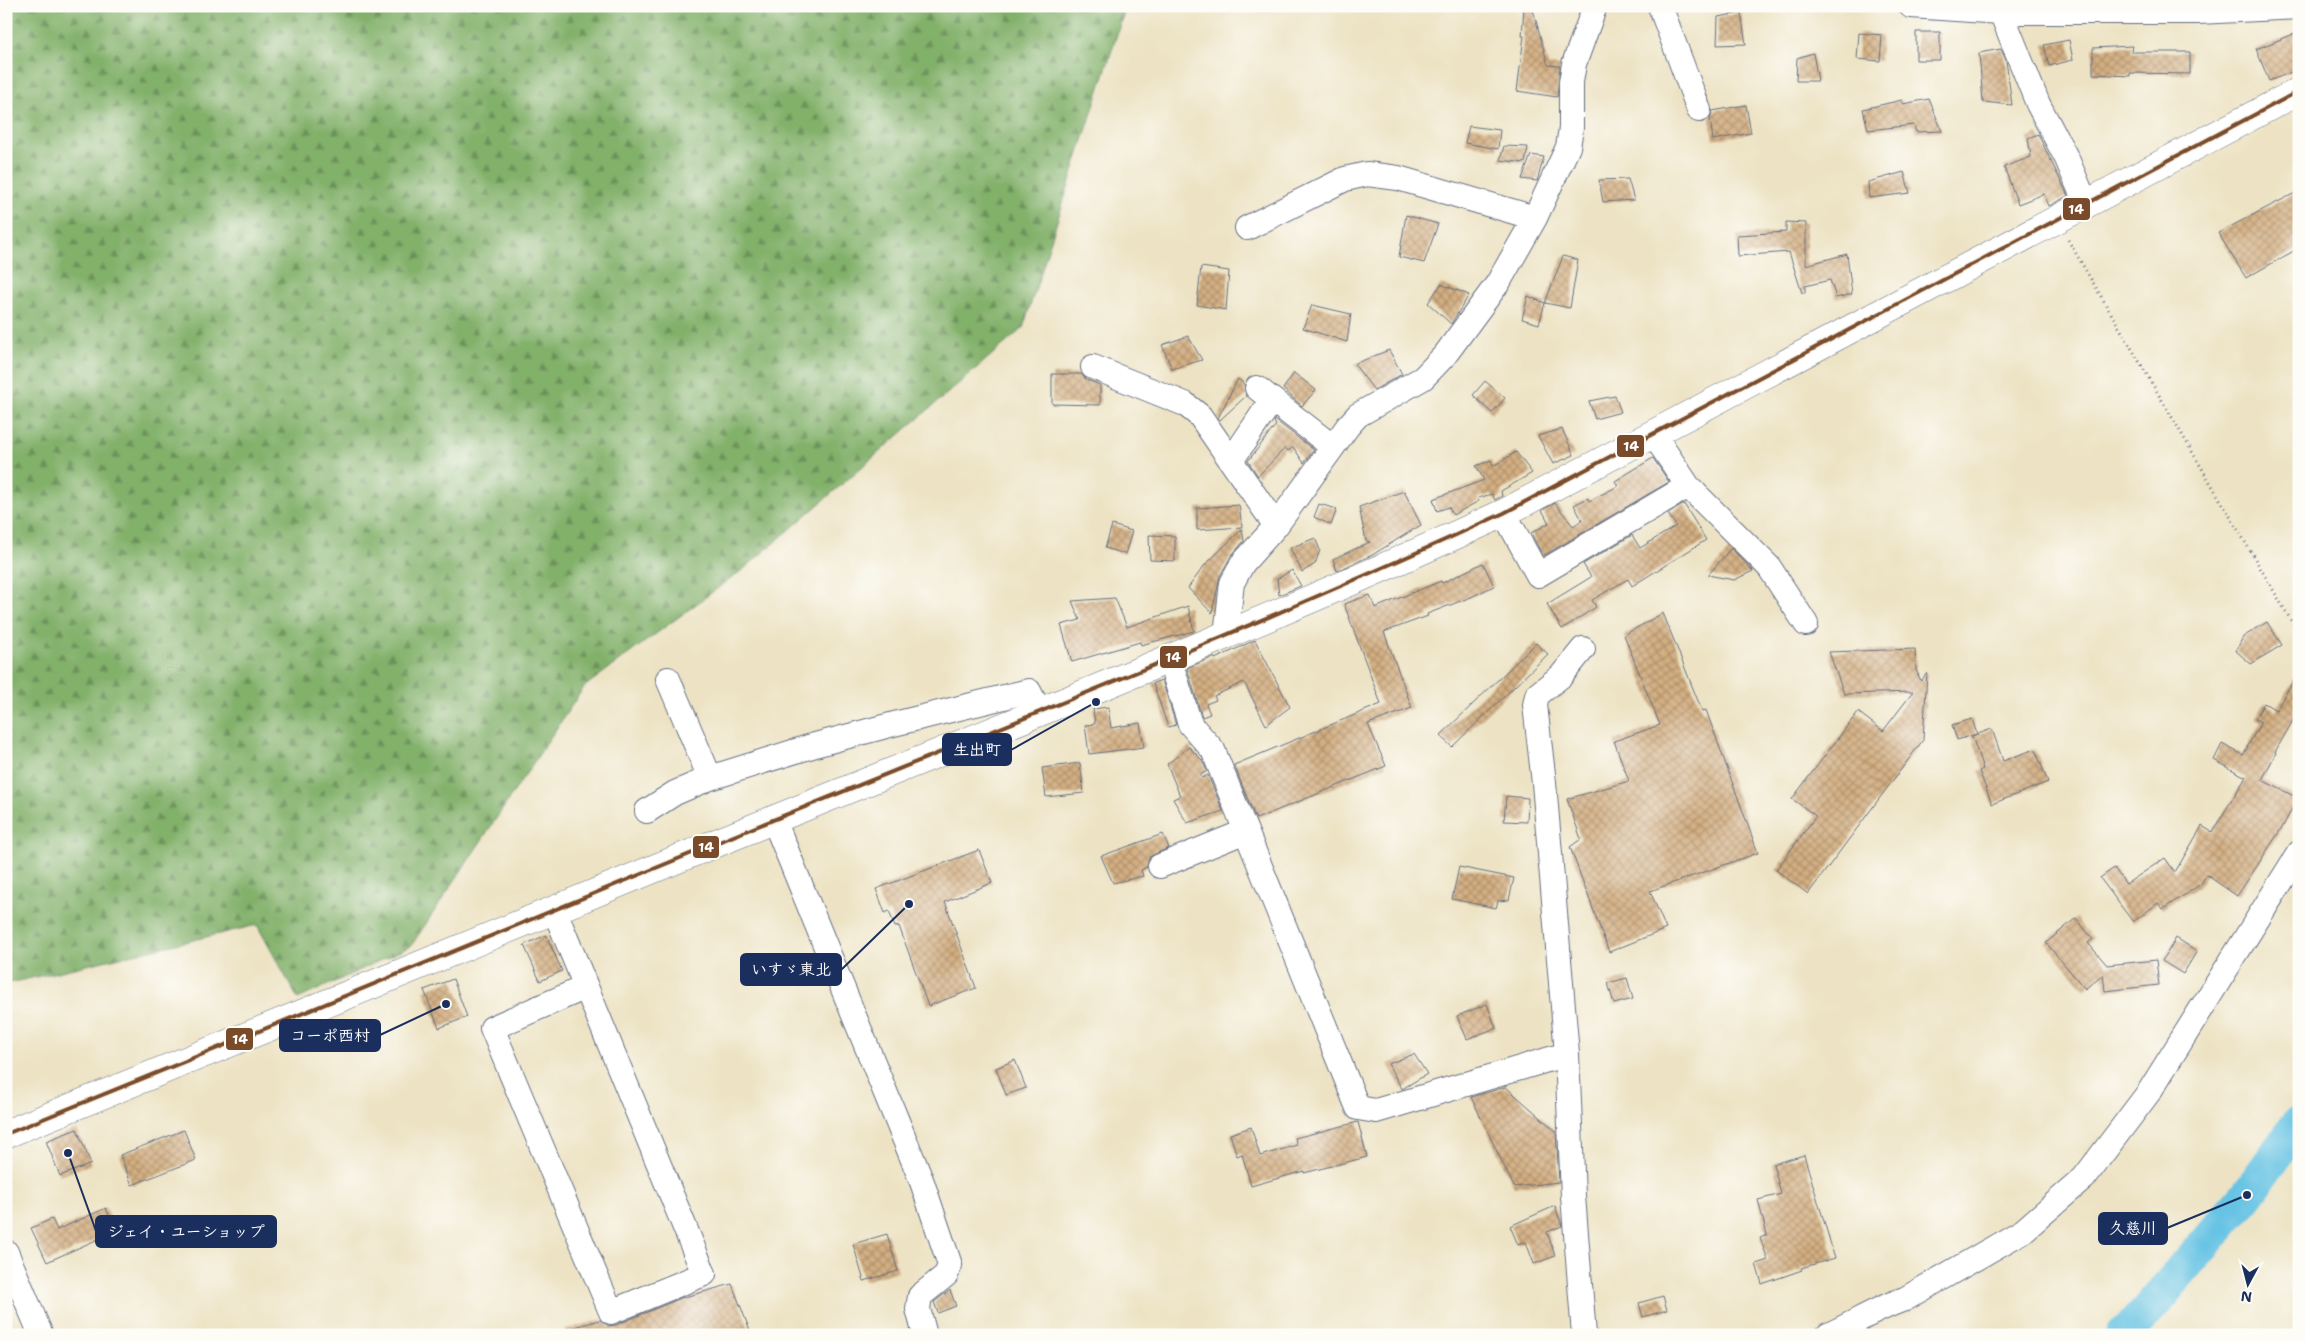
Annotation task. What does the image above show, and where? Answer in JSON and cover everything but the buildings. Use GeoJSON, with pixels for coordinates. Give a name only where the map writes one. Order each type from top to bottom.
{"type":"FeatureCollection","features":[{"type":"Feature","properties":{"kind":"highway"},"geometry":{"type":"LineString","coordinates":[[6,1134],[220,1048],[554,909],[1040,713],[1369,576],[1504,513],[1654,435],[2299,91]]}},
{"type":"Feature","properties":{"kind":"street"},"geometry":{"type":"LineString","coordinates":[[1226,635],[1232,583],[1243,563],[1276,526],[1358,415],[1423,378],[1445,355],[1498,283],[1535,218],[1568,147],[1571,128],[1571,82],[1574,64],[1595,6]]}},
{"type":"Feature","properties":{"kind":"street"},"geometry":{"type":"LineString","coordinates":[[1660,6],[1699,110]]}},
{"type":"Feature","properties":{"kind":"street"},"geometry":{"type":"LineString","coordinates":[[1911,6],[2001,12],[2046,8],[2198,12],[2299,7]]}},
{"type":"Feature","properties":{"kind":"street"},"geometry":{"type":"LineString","coordinates":[[2001,12],[2038,104],[2067,159],[2086,204]]}},
{"type":"Feature","properties":{"kind":"street"},"geometry":{"type":"LineString","coordinates":[[1247,228],[1345,179],[1367,174],[1398,178],[1535,218]]}},
{"type":"Feature","properties":{"kind":"street"},"geometry":{"type":"LineString","coordinates":[[1093,367],[1186,404],[1200,416],[1276,526]]}},
{"type":"Feature","properties":{"kind":"street"},"geometry":{"type":"LineString","coordinates":[[1231,461],[1264,394],[1333,447]]}},
{"type":"Feature","properties":{"kind":"street"},"geometry":{"type":"LineString","coordinates":[[1654,435],[1688,486],[1769,568],[1806,624]]}},
{"type":"Feature","properties":{"kind":"street"},"geometry":{"type":"LineString","coordinates":[[1504,513],[1538,575],[1688,486]]}},
{"type":"Feature","properties":{"kind":"street"},"geometry":{"type":"LineString","coordinates":[[1583,649],[1561,676],[1537,695],[1535,705],[1544,783],[1567,1054],[1573,1196],[1584,1335]]}},
{"type":"Feature","properties":{"kind":"street"},"geometry":{"type":"LineString","coordinates":[[1169,658],[1190,724],[1210,746],[1358,1108],[1376,1111],[1567,1054]]}},
{"type":"Feature","properties":{"kind":"street"},"geometry":{"type":"LineString","coordinates":[[668,679],[710,778]]}},
{"type":"Feature","properties":{"kind":"street"},"geometry":{"type":"LineString","coordinates":[[647,811],[675,792],[710,778],[815,745],[894,724],[1029,691],[1040,713]]}},
{"type":"Feature","properties":{"kind":"street"},"geometry":{"type":"LineString","coordinates":[[774,820],[919,1177],[950,1265],[946,1275],[920,1296],[918,1309],[925,1335]]}},
{"type":"Feature","properties":{"kind":"street"},"geometry":{"type":"LineString","coordinates":[[1160,866],[1246,831]]}},
{"type":"Feature","properties":{"kind":"street"},"geometry":{"type":"LineString","coordinates":[[1828,1335],[1863,1319],[1888,1304],[1905,1299],[2024,1231],[2084,1178],[2149,1092],[2299,853]]}},
{"type":"Feature","properties":{"kind":"street"},"geometry":{"type":"LineString","coordinates":[[554,909],[704,1274],[611,1312],[492,1028],[586,987]]}},
{"type":"Feature","properties":{"kind":"street"},"geometry":{"type":"LineString","coordinates":[[6,1252],[41,1335]]}},
{"type":"Feature","properties":{"kind":"path"},"geometry":{"type":"LineString","coordinates":[[2057,221],[2299,634]]}},
{"type":"Feature","properties":{"kind":"green space"},"geometry":{"type":"Polygon","coordinates":[[[6,6],[1126,6],[1023,328],[745,568],[584,687],[411,946],[298,999],[257,925],[6,984],[6,6]]]}},
{"type":"Feature","properties":{"kind":"waterway"},"geometry":{"type":"LineString","coordinates":[[2123,1335],[2131,1329],[2247,1195],[2299,1123]]}},
{"type":"Feature","properties":{"kind":"transit line","name":"14"},"geometry":{"type":"LineString","coordinates":[[6,1134],[1130,675],[1318,596],[1504,513],[2299,91]]}},
{"type":"Feature","properties":{"kind":"place","name":"生出町"},"geometry":{"type":"Point","coordinates":[1096,702]}},
{"type":"Feature","properties":{"kind":"place","name":"いすゞ東北"},"geometry":{"type":"Point","coordinates":[909,904]}},
{"type":"Feature","properties":{"kind":"place","name":"コーポ西村"},"geometry":{"type":"Point","coordinates":[446,1004]}},
{"type":"Feature","properties":{"kind":"place","name":"ジェイ・ユーショップ"},"geometry":{"type":"Point","coordinates":[68,1153]}},
{"type":"Feature","properties":{"kind":"place","name":"久慈川"},"geometry":{"type":"Point","coordinates":[2247,1195]}}]}
